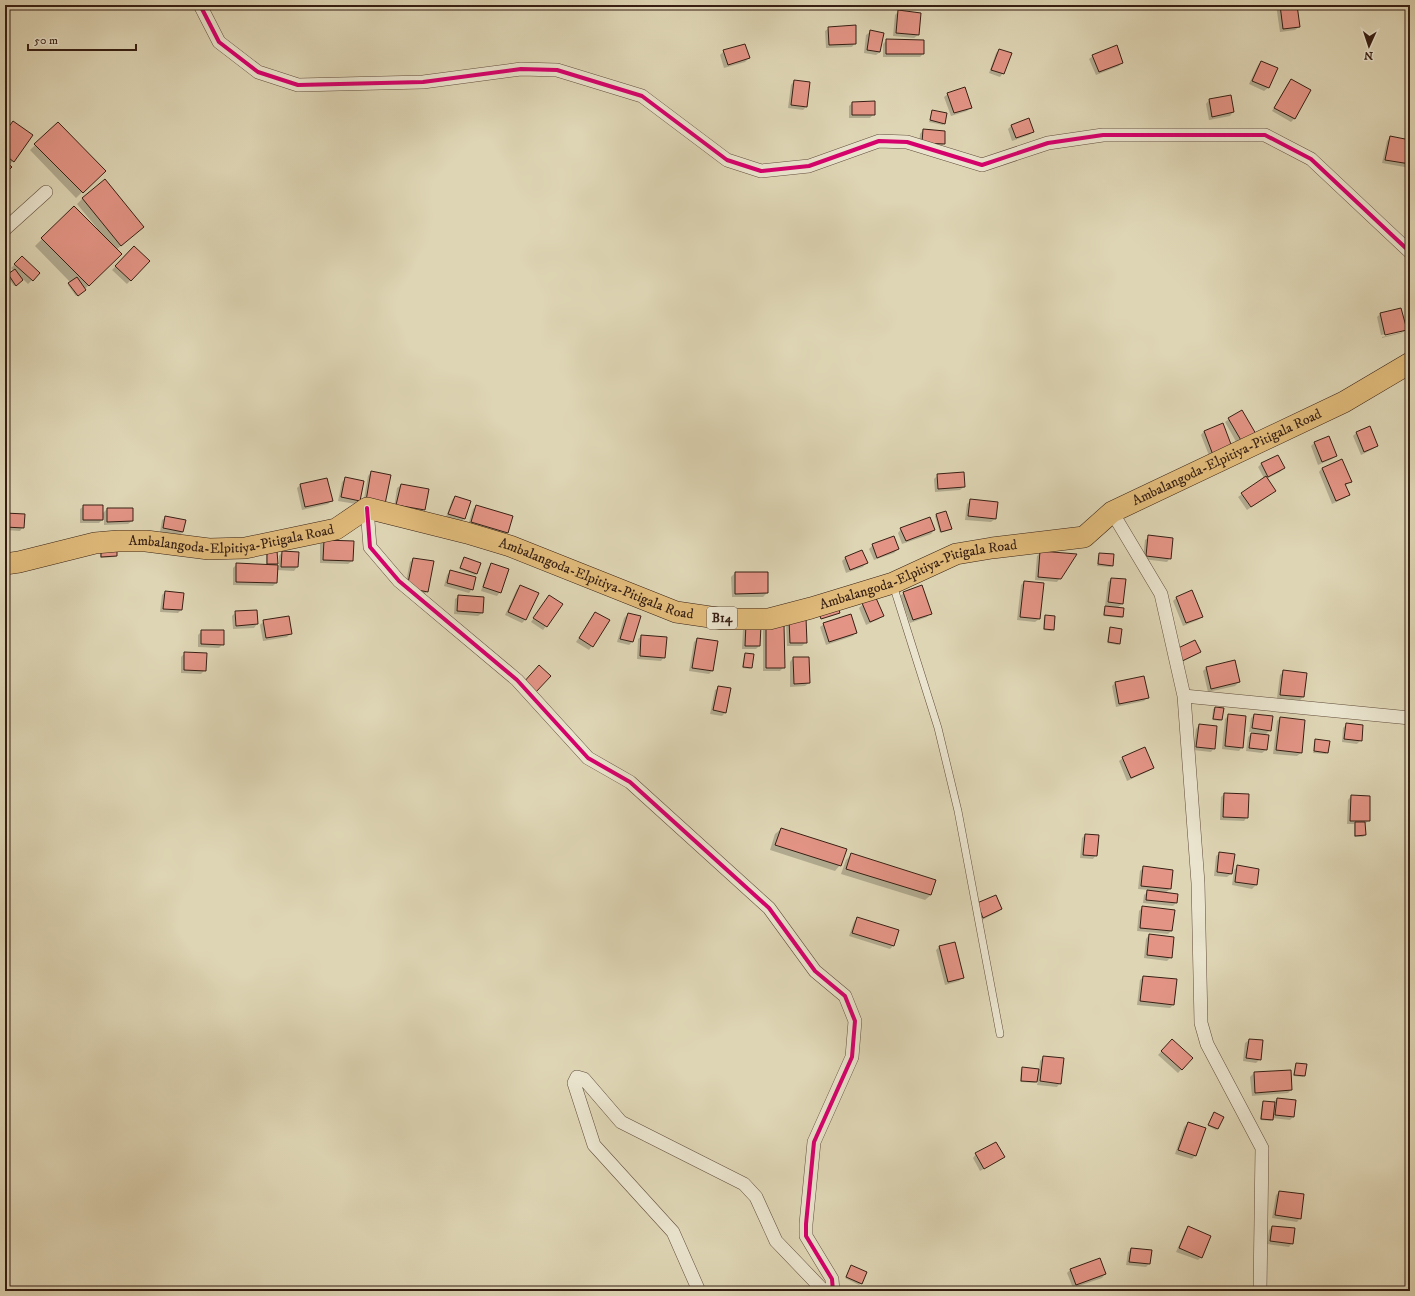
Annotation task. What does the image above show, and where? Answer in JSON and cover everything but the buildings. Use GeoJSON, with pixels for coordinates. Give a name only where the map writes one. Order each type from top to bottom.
{"type":"FeatureCollection","features":[{"type":"Feature","properties":{"kind":"main road","name":"Ambalangoda-Elpitiya-Pitigala Road"},"geometry":{"type":"LineString","coordinates":[[5,564],[19,562],[95,543],[118,541],[146,541],[209,549],[245,548],[336,529],[367,508],[467,533],[510,546],[676,612],[724,619],[769,619],[893,583],[956,554],[992,548],[1084,537],[1112,512],[1344,402],[1410,363]]}},
{"type":"Feature","properties":{"kind":"street"},"geometry":{"type":"LineString","coordinates":[[200,5],[219,42],[258,72],[298,85],[423,82],[521,69],[558,70],[642,96],[727,160],[761,171],[809,166],[879,141],[907,142],[982,164],[1048,143],[1103,135],[1265,135],[1311,159],[1410,252]]}},
{"type":"Feature","properties":{"kind":"street"},"geometry":{"type":"LineString","coordinates":[[5,229],[46,192]]}},
{"type":"Feature","properties":{"kind":"street"},"geometry":{"type":"LineString","coordinates":[[367,508],[370,547],[399,581],[517,680],[588,758],[630,782],[769,908],[815,971],[845,996],[854,1022],[852,1056],[814,1142],[806,1224],[806,1236],[832,1279],[833,1291]]}},
{"type":"Feature","properties":{"kind":"street"},"geometry":{"type":"LineString","coordinates":[[1112,512],[1161,594],[1184,696],[1198,883],[1201,1023],[1207,1044],[1262,1148],[1260,1291]]}},
{"type":"Feature","properties":{"kind":"street"},"geometry":{"type":"LineString","coordinates":[[1184,696],[1410,718]]}},
{"type":"Feature","properties":{"kind":"street"},"geometry":{"type":"LineString","coordinates":[[699,1291],[673,1232],[594,1145],[574,1083],[577,1077],[584,1079],[621,1122],[744,1184],[756,1197],[776,1241],[822,1289],[827,1291]]}},
{"type":"Feature","properties":{"kind":"lane"},"geometry":{"type":"LineString","coordinates":[[893,583],[938,728],[956,803],[1000,1034]]}},
{"type":"Feature","properties":{"kind":"cycle path"},"geometry":{"type":"LineString","coordinates":[[200,5],[219,42],[258,72],[298,85],[423,82],[521,69],[557,70],[642,96],[727,160],[761,171],[809,166],[879,141],[907,142],[982,165],[1048,143],[1103,135],[1265,135],[1311,159],[1410,252]]}},
{"type":"Feature","properties":{"kind":"cycle path"},"geometry":{"type":"LineString","coordinates":[[367,508],[370,547],[399,581],[517,680],[588,758],[630,782],[769,908],[815,971],[845,996],[855,1021],[852,1057],[814,1142],[806,1224],[806,1236],[832,1279],[833,1291]]}}]}
